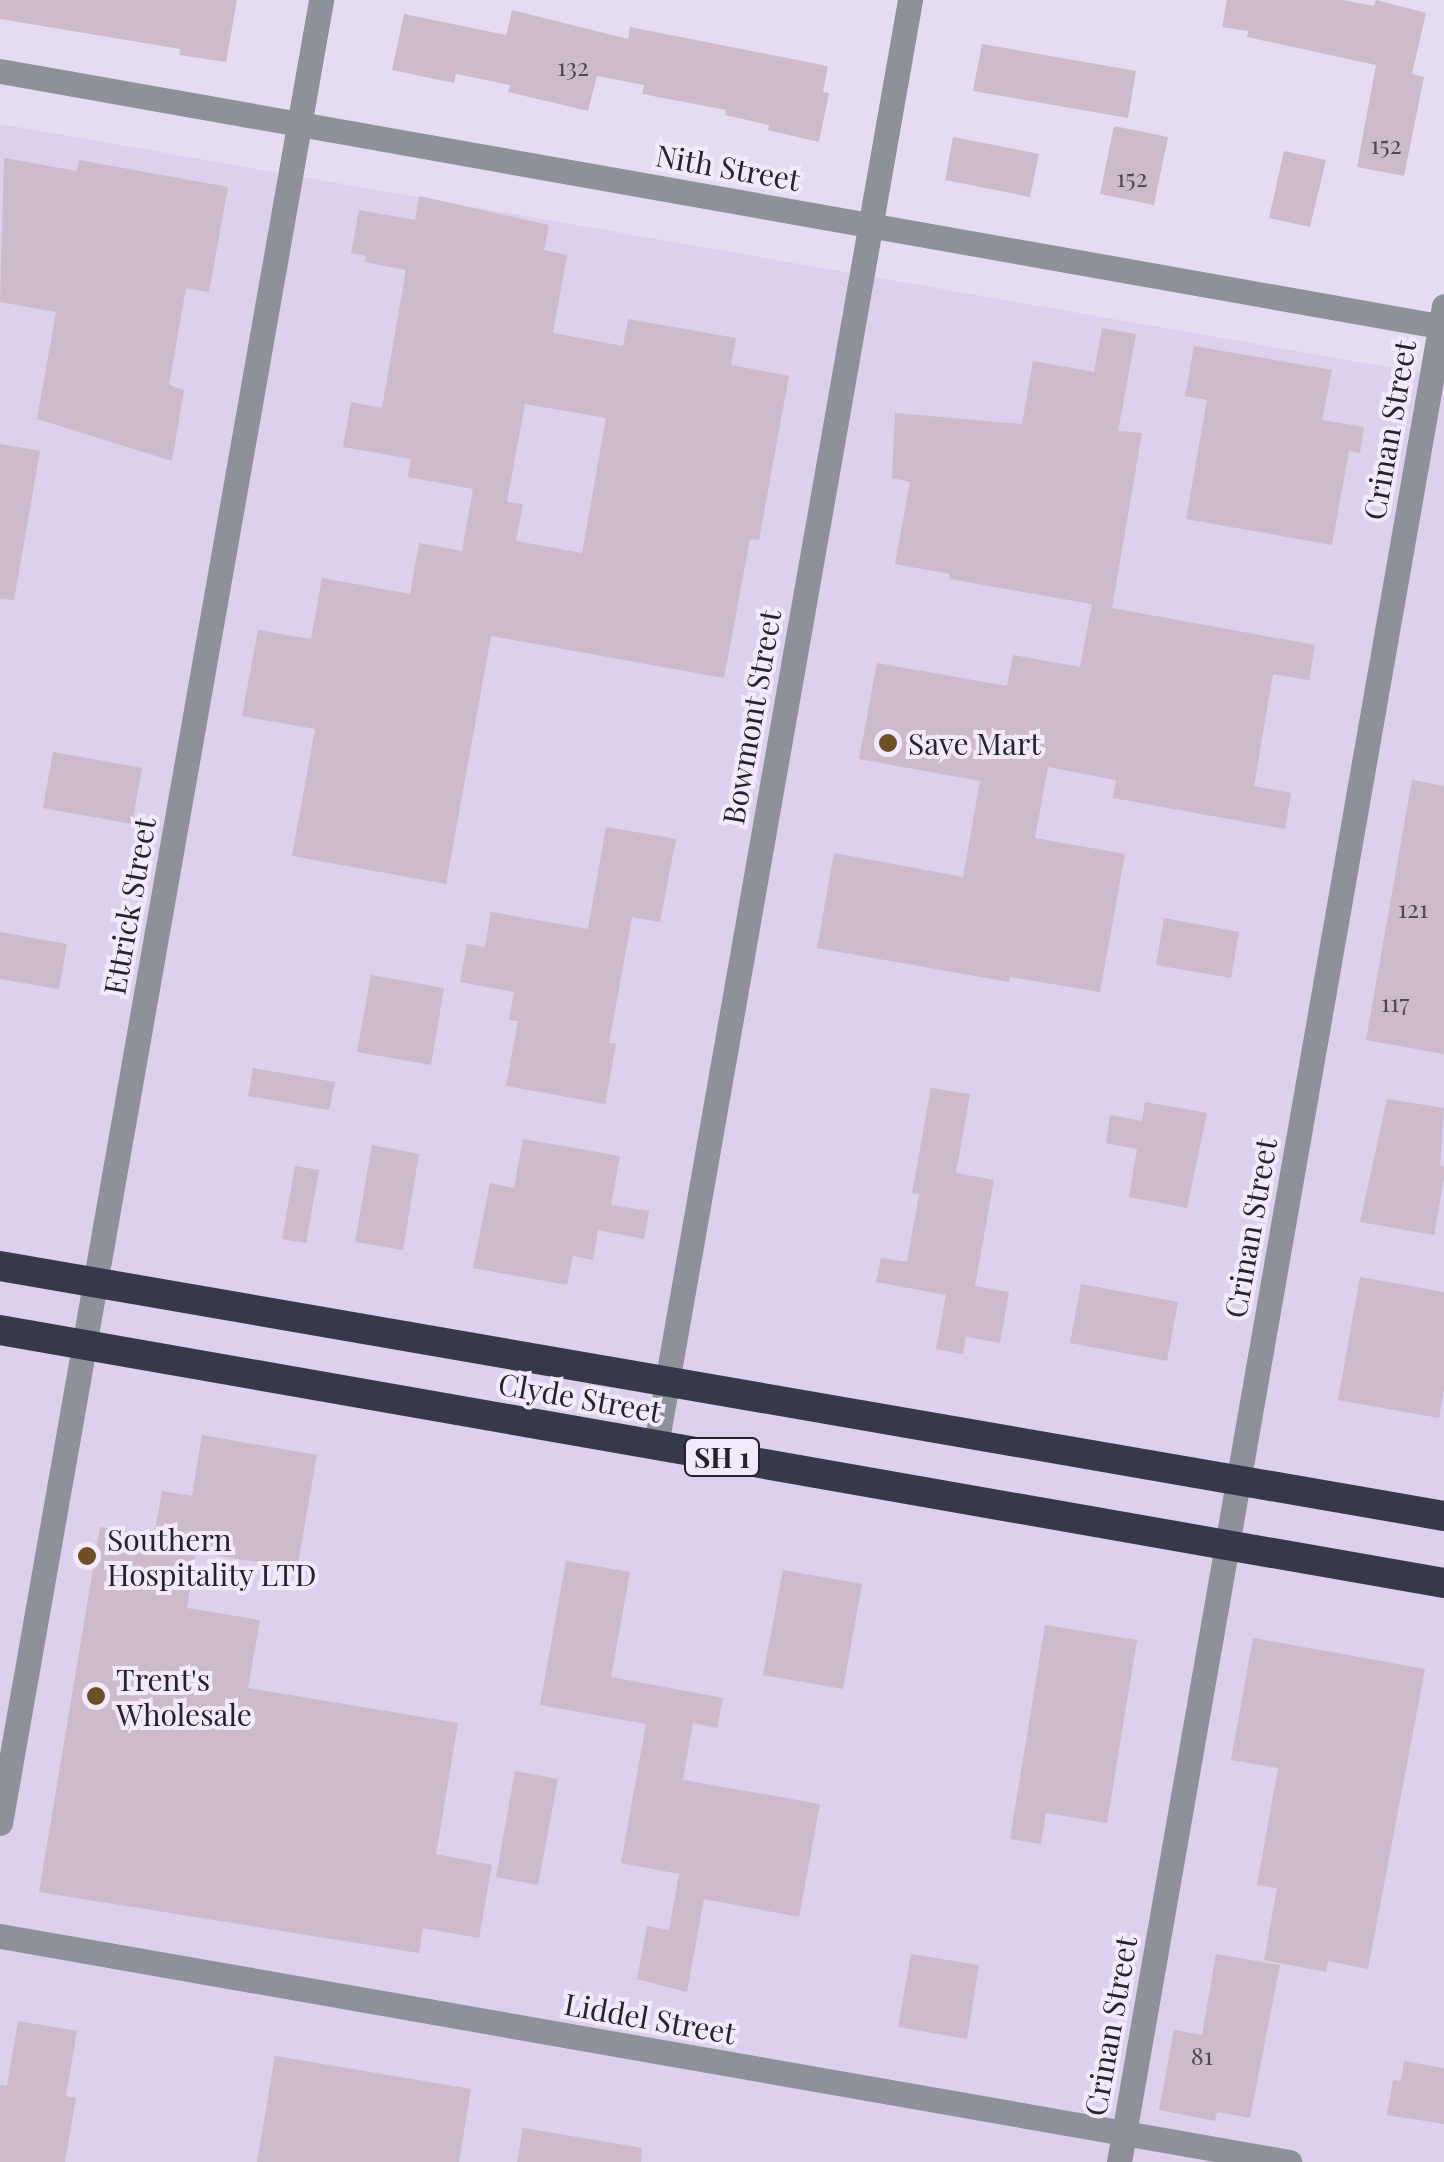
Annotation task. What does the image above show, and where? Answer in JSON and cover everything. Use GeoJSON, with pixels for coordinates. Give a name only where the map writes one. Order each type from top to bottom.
{"type":"FeatureCollection","features":[{"type":"Feature","properties":{"kind":"highway","name":"Clyde Street"},"geometry":{"type":"LineString","coordinates":[[0,1266],[1238,1484],[1444,1516]]}},
{"type":"Feature","properties":{"kind":"highway","name":"Clyde Street"},"geometry":{"type":"LineString","coordinates":[[0,1330],[1444,1583]]}},
{"type":"Feature","properties":{"kind":"street","name":"Ettrick Street"},"geometry":{"type":"LineString","coordinates":[[0,1824],[321,0]]}},
{"type":"Feature","properties":{"kind":"street","name":"Bowmont Street"},"geometry":{"type":"LineString","coordinates":[[656,1446],[910,0]]}},
{"type":"Feature","properties":{"kind":"street","name":"Nith Street"},"geometry":{"type":"LineString","coordinates":[[0,71],[872,226],[1443,320]]}},
{"type":"Feature","properties":{"kind":"street","name":"Crinan Street"},"geometry":{"type":"LineString","coordinates":[[1120,2162],[1443,320]]}},
{"type":"Feature","properties":{"kind":"street","name":"Liddel Street"},"geometry":{"type":"LineString","coordinates":[[0,1936],[1289,2162]]}},
{"type":"Feature","properties":{"kind":"shaded area"},"geometry":{"type":"Polygon","coordinates":[[[0,124],[1444,377],[1444,2162],[0,2162],[0,124]]]}},
{"type":"Feature","properties":{"kind":"building"},"geometry":{"type":"Polygon","coordinates":[[[0,0],[237,0],[226,62],[179,55],[180,49],[0,19],[0,0]]]}},
{"type":"Feature","properties":{"kind":"building"},"geometry":{"type":"Polygon","coordinates":[[[1227,0],[1343,0],[1374,6],[1376,0],[1426,13],[1412,74],[1424,77],[1404,176],[1357,167],[1376,65],[1247,37],[1248,31],[1222,27],[1227,0]]]}},
{"type":"Feature","properties":{"kind":"building"},"geometry":{"type":"Polygon","coordinates":[[[512,10],[628,39],[630,27],[828,66],[823,92],[829,93],[819,142],[768,130],[769,125],[725,115],[726,110],[642,94],[644,85],[597,76],[588,111],[508,92],[510,85],[456,74],[454,83],[392,70],[404,14],[506,35],[512,10]]]}},
{"type":"Feature","properties":{"kind":"building"},"geometry":{"type":"Polygon","coordinates":[[[982,44],[1136,71],[1128,118],[973,91],[982,44]]]}},
{"type":"Feature","properties":{"kind":"building"},"geometry":{"type":"Polygon","coordinates":[[[1114,126],[1168,137],[1154,205],[1100,194],[1114,126]]]}},
{"type":"Feature","properties":{"kind":"building"},"geometry":{"type":"Polygon","coordinates":[[[953,137],[1039,154],[1030,197],[945,180],[953,137]]]}},
{"type":"Feature","properties":{"kind":"building"},"geometry":{"type":"Polygon","coordinates":[[[1284,151],[1326,160],[1310,227],[1269,218],[1284,151]]]}},
{"type":"Feature","properties":{"kind":"building"},"geometry":{"type":"Polygon","coordinates":[[[4,158],[77,171],[79,160],[228,187],[209,292],[186,288],[169,385],[184,390],[172,461],[37,419],[56,312],[0,302],[4,158]]]}},
{"type":"Feature","properties":{"kind":"building"},"geometry":{"type":"Polygon","coordinates":[[[419,196],[549,225],[544,250],[567,255],[553,333],[623,346],[628,319],[736,338],[731,365],[789,376],[759,540],[750,539],[724,678],[491,636],[446,884],[292,856],[315,729],[242,716],[258,630],[311,639],[322,578],[410,594],[419,543],[462,551],[473,489],[408,477],[411,459],[343,447],[351,402],[382,408],[406,270],[365,262],[366,256],[351,253],[359,210],[415,220],[419,196]],[[525,404],[507,502],[523,504],[516,541],[582,553],[606,418],[525,404]]]}},
{"type":"Feature","properties":{"kind":"building"},"geometry":{"type":"Polygon","coordinates":[[[1102,328],[1136,334],[1118,431],[1142,433],[1112,608],[1315,645],[1309,680],[1273,674],[1254,786],[1291,793],[1285,829],[1113,798],[1116,780],[1048,767],[1035,838],[1125,854],[1100,992],[1010,977],[1009,982],[817,948],[834,853],[963,877],[980,781],[859,759],[877,663],[1007,686],[1013,655],[1080,667],[1092,604],[949,579],[950,574],[895,564],[910,482],[892,478],[895,413],[1022,424],[1033,361],[1094,372],[1102,328]]]}},
{"type":"Feature","properties":{"kind":"building"},"geometry":{"type":"Polygon","coordinates":[[[1194,346],[1332,370],[1322,420],[1364,427],[1360,453],[1349,451],[1332,545],[1186,519],[1207,400],[1185,396],[1194,346]]]}},
{"type":"Feature","properties":{"kind":"building"},"geometry":{"type":"Polygon","coordinates":[[[0,444],[40,451],[14,600],[0,599],[0,444]]]}},
{"type":"Feature","properties":{"kind":"building"},"geometry":{"type":"Polygon","coordinates":[[[53,752],[142,768],[132,824],[43,808],[53,752]]]}},
{"type":"Feature","properties":{"kind":"building"},"geometry":{"type":"Polygon","coordinates":[[[1412,780],[1444,786],[1444,1054],[1366,1040],[1412,780]]]}},
{"type":"Feature","properties":{"kind":"building"},"geometry":{"type":"Polygon","coordinates":[[[606,827],[676,839],[660,922],[632,917],[609,1043],[616,1044],[605,1104],[506,1086],[518,1021],[509,1020],[514,992],[460,982],[467,944],[485,947],[491,912],[588,929],[606,827]]]}},
{"type":"Feature","properties":{"kind":"building"},"geometry":{"type":"Polygon","coordinates":[[[1164,918],[1239,932],[1231,978],[1156,965],[1164,918]]]}},
{"type":"Feature","properties":{"kind":"building"},"geometry":{"type":"Polygon","coordinates":[[[0,932],[67,944],[59,989],[0,979],[0,932]]]}},
{"type":"Feature","properties":{"kind":"building"},"geometry":{"type":"Polygon","coordinates":[[[371,975],[444,988],[431,1065],[357,1052],[371,975]]]}},
{"type":"Feature","properties":{"kind":"building"},"geometry":{"type":"Polygon","coordinates":[[[253,1068],[335,1082],[329,1110],[248,1096],[253,1068]]]}},
{"type":"Feature","properties":{"kind":"building"},"geometry":{"type":"Polygon","coordinates":[[[931,1088],[970,1094],[956,1173],[994,1180],[975,1286],[1009,1292],[1000,1343],[966,1337],[963,1354],[936,1349],[946,1295],[876,1282],[881,1258],[907,1262],[919,1194],[912,1193],[931,1088]]]}},
{"type":"Feature","properties":{"kind":"building"},"geometry":{"type":"Polygon","coordinates":[[[1387,1099],[1444,1108],[1440,1165],[1444,1166],[1444,1179],[1434,1235],[1360,1222],[1387,1099]]]}},
{"type":"Feature","properties":{"kind":"building"},"geometry":{"type":"Polygon","coordinates":[[[1145,1102],[1207,1113],[1187,1208],[1129,1197],[1137,1149],[1106,1143],[1110,1115],[1142,1121],[1145,1102]]]}},
{"type":"Feature","properties":{"kind":"building"},"geometry":{"type":"Polygon","coordinates":[[[523,1139],[620,1156],[611,1205],[649,1211],[644,1239],[598,1230],[593,1260],[573,1256],[567,1285],[473,1268],[490,1183],[514,1188],[523,1139]]]}},
{"type":"Feature","properties":{"kind":"building"},"geometry":{"type":"Polygon","coordinates":[[[372,1145],[419,1154],[403,1250],[355,1242],[372,1145]]]}},
{"type":"Feature","properties":{"kind":"building"},"geometry":{"type":"Polygon","coordinates":[[[295,1166],[319,1170],[306,1243],[282,1239],[295,1166]]]}},
{"type":"Feature","properties":{"kind":"building"},"geometry":{"type":"Polygon","coordinates":[[[1360,1277],[1444,1292],[1444,1389],[1439,1418],[1338,1400],[1360,1277]]]}},
{"type":"Feature","properties":{"kind":"building"},"geometry":{"type":"Polygon","coordinates":[[[1081,1284],[1178,1302],[1167,1361],[1070,1343],[1081,1284]]]}},
{"type":"Feature","properties":{"kind":"building"},"geometry":{"type":"Polygon","coordinates":[[[202,1435],[317,1455],[297,1569],[196,1552],[187,1608],[260,1620],[248,1688],[458,1723],[436,1854],[492,1865],[479,1938],[423,1928],[419,1953],[39,1892],[100,1527],[154,1536],[162,1491],[192,1496],[202,1435]]]}},
{"type":"Feature","properties":{"kind":"building"},"geometry":{"type":"Polygon","coordinates":[[[566,1561],[630,1572],[611,1677],[723,1698],[717,1728],[693,1723],[683,1780],[820,1804],[799,1917],[704,1899],[687,1992],[637,1979],[647,1926],[669,1930],[679,1874],[621,1863],[646,1724],[540,1705],[566,1561]]]}},
{"type":"Feature","properties":{"kind":"building"},"geometry":{"type":"Polygon","coordinates":[[[783,1570],[862,1584],[843,1689],[763,1675],[783,1570]]]}},
{"type":"Feature","properties":{"kind":"building"},"geometry":{"type":"Polygon","coordinates":[[[1045,1625],[1137,1640],[1107,1823],[1046,1813],[1041,1844],[1010,1839],[1045,1625]]]}},
{"type":"Feature","properties":{"kind":"building"},"geometry":{"type":"Polygon","coordinates":[[[1253,1638],[1425,1669],[1368,1969],[1328,1961],[1326,1972],[1264,1960],[1277,1888],[1257,1885],[1278,1768],[1231,1760],[1253,1638]]]}},
{"type":"Feature","properties":{"kind":"building"},"geometry":{"type":"Polygon","coordinates":[[[515,1771],[558,1779],[538,1885],[496,1877],[515,1771]]]}},
{"type":"Feature","properties":{"kind":"building"},"geometry":{"type":"Polygon","coordinates":[[[911,1954],[979,1965],[967,2039],[898,2027],[911,1954]]]}},
{"type":"Feature","properties":{"kind":"building"},"geometry":{"type":"Polygon","coordinates":[[[1216,1954],[1280,1965],[1250,2118],[1217,2112],[1215,2121],[1159,2110],[1174,2030],[1202,2035],[1216,1954]]]}},
{"type":"Feature","properties":{"kind":"building"},"geometry":{"type":"Polygon","coordinates":[[[18,2021],[77,2031],[66,2096],[76,2098],[65,2162],[0,2162],[0,2085],[7,2086],[18,2021]]]}},
{"type":"Feature","properties":{"kind":"building"},"geometry":{"type":"Polygon","coordinates":[[[275,2056],[471,2089],[459,2162],[257,2162],[275,2056]]]}},
{"type":"Feature","properties":{"kind":"building"},"geometry":{"type":"Polygon","coordinates":[[[1404,2061],[1444,2068],[1444,2124],[1387,2115],[1393,2080],[1401,2081],[1404,2061]]]}},
{"type":"Feature","properties":{"kind":"building"},"geometry":{"type":"Polygon","coordinates":[[[523,2128],[642,2148],[641,2162],[517,2162],[523,2128]]]}},
{"type":"Feature","properties":{"kind":"place","name":"Save Mart"},"geometry":{"type":"Point","coordinates":[888,743]}},
{"type":"Feature","properties":{"kind":"place","name":"Southern Hospitality LTD"},"geometry":{"type":"Point","coordinates":[87,1556]}},
{"type":"Feature","properties":{"kind":"place","name":"Trent's Wholesale"},"geometry":{"type":"Point","coordinates":[96,1696]}}]}
